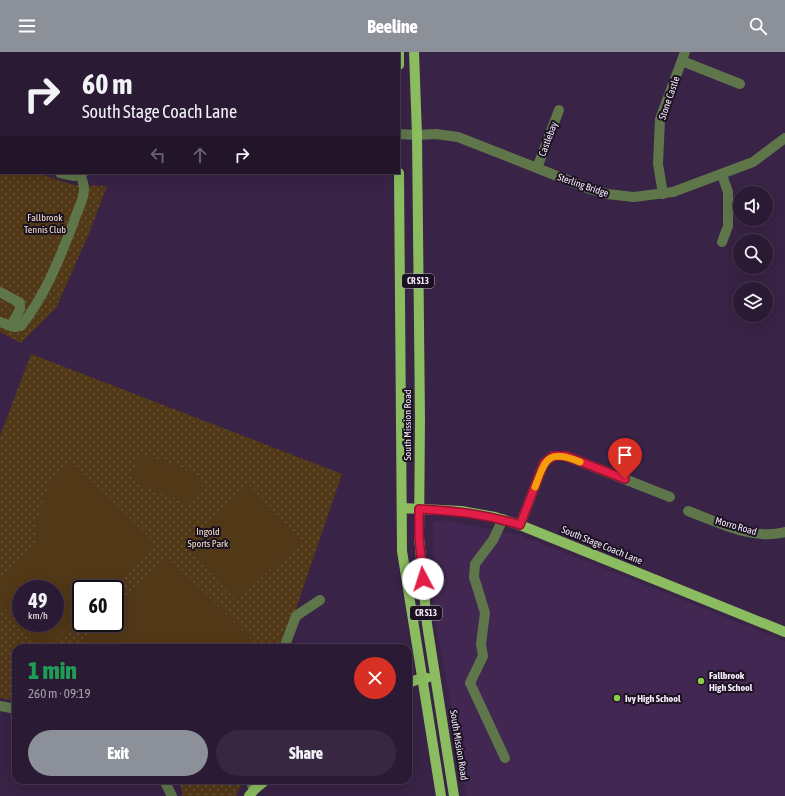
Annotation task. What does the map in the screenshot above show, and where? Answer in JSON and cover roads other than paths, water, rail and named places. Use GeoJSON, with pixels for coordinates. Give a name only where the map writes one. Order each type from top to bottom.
{"type":"FeatureCollection","features":[{"type":"Feature","properties":{"kind":"main road","name":"South Mission Road"},"geometry":{"type":"LineString","coordinates":[[414,52],[417,135],[420,419],[419,537],[427,624],[454,796]]}},
{"type":"Feature","properties":{"kind":"main road","name":"South Mission Road"},"geometry":{"type":"LineString","coordinates":[[399,174],[402,551],[441,796]]}},
{"type":"Feature","properties":{"kind":"main road","name":"South Stage Coach Lane"},"geometry":{"type":"LineString","coordinates":[[402,508],[461,511],[503,519],[785,632]]}},
{"type":"Feature","properties":{"kind":"main road"},"geometry":{"type":"LineString","coordinates":[[412,682],[422,678],[436,678]]}},
{"type":"Feature","properties":{"kind":"street"},"geometry":{"type":"LineString","coordinates":[[683,56],[740,84]]}},
{"type":"Feature","properties":{"kind":"street","name":"Stone Castle"},"geometry":{"type":"LineString","coordinates":[[663,194],[658,164],[660,119],[683,56]]}},
{"type":"Feature","properties":{"kind":"street","name":"Castlebay"},"geometry":{"type":"LineString","coordinates":[[537,168],[559,110]]}},
{"type":"Feature","properties":{"kind":"street","name":"Sterling Bridge"},"geometry":{"type":"LineString","coordinates":[[400,134],[436,134],[458,137],[590,189],[607,194],[634,197],[673,192],[722,175],[753,162],[785,138]]}},
{"type":"Feature","properties":{"kind":"street"},"geometry":{"type":"LineString","coordinates":[[65,174],[74,176],[79,174]]}},
{"type":"Feature","properties":{"kind":"street"},"geometry":{"type":"LineString","coordinates":[[0,322],[11,326],[21,326],[40,298],[60,256],[81,202],[84,190],[81,174]]}},
{"type":"Feature","properties":{"kind":"street"},"geometry":{"type":"LineString","coordinates":[[722,175],[728,192],[728,226],[722,242]]}},
{"type":"Feature","properties":{"kind":"street"},"geometry":{"type":"LineString","coordinates":[[0,292],[20,303],[20,309],[11,326]]}},
{"type":"Feature","properties":{"kind":"street"},"geometry":{"type":"LineString","coordinates":[[520,525],[544,463],[553,456],[566,456],[670,497]]}},
{"type":"Feature","properties":{"kind":"street","name":"Morro Road"},"geometry":{"type":"LineString","coordinates":[[688,511],[731,527],[755,533],[785,532]]}},
{"type":"Feature","properties":{"kind":"street"},"geometry":{"type":"LineString","coordinates":[[503,519],[493,540],[475,564],[474,577],[485,613],[481,644],[483,656],[470,683],[505,758]]}},
{"type":"Feature","properties":{"kind":"street"},"geometry":{"type":"LineString","coordinates":[[286,644],[296,616],[320,600]]}},
{"type":"Feature","properties":{"kind":"street"},"geometry":{"type":"LineString","coordinates":[[0,706],[12,708]]}},
{"type":"Feature","properties":{"kind":"street"},"geometry":{"type":"LineString","coordinates":[[166,784],[172,796]]}},
{"type":"Feature","properties":{"kind":"place","name":"Fallbrook High School"},"geometry":{"type":"Point","coordinates":[701,681]}},
{"type":"Feature","properties":{"kind":"place","name":"Ivy High School"},"geometry":{"type":"Point","coordinates":[617,698]}},
{"type":"Feature","properties":{"kind":"park label","name":"Fallbrook Tennis Club"},"geometry":{"type":"Point","coordinates":[45,222]}},
{"type":"Feature","properties":{"kind":"park label","name":"Ingold Sports Park"},"geometry":{"type":"Point","coordinates":[208,536]}}]}
